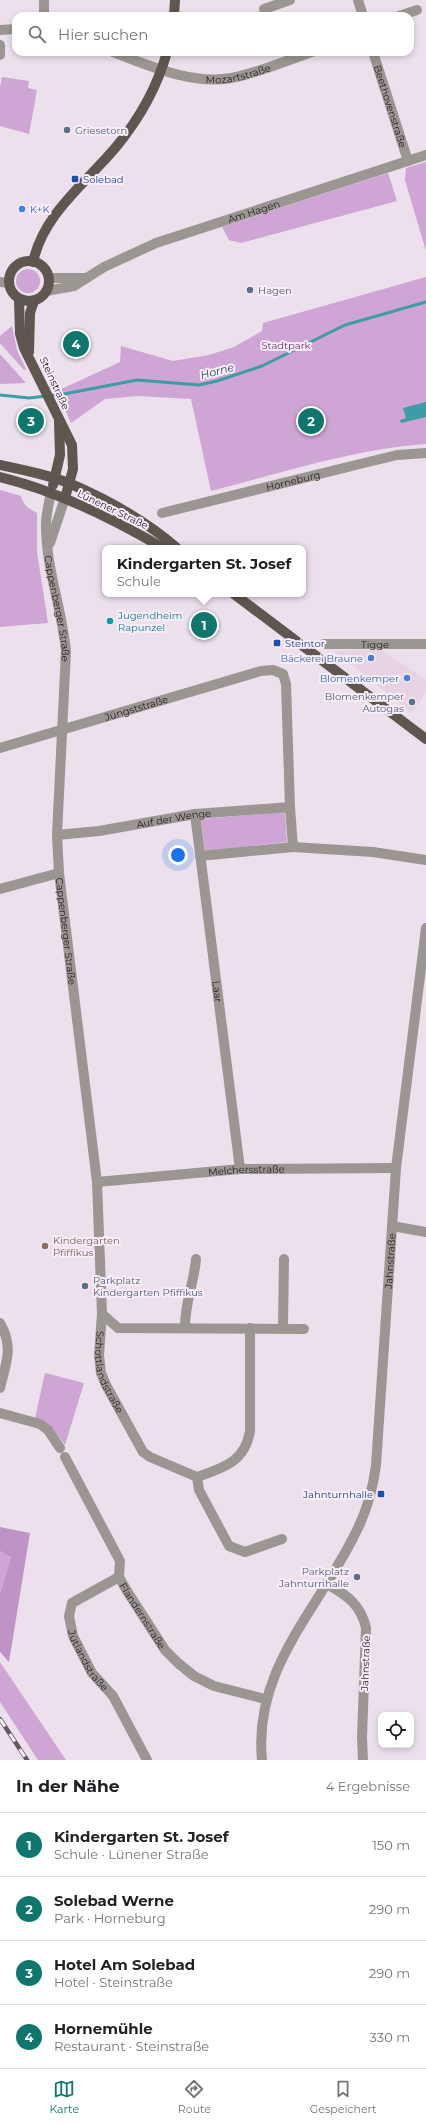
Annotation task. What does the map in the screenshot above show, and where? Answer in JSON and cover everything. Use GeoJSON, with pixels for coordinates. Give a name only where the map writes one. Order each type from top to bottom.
{"type":"FeatureCollection","features":[{"type":"Feature","properties":{"kind":"main road"},"geometry":{"type":"LineString","coordinates":[[174,12],[175,0]]}},
{"type":"Feature","properties":{"kind":"main road"},"geometry":{"type":"LineString","coordinates":[[34,262],[42,234],[54,215],[128,131],[146,107],[163,69],[166,56]]}},
{"type":"Feature","properties":{"kind":"main road"},"geometry":{"type":"LineString","coordinates":[[27,261],[34,262],[43,267],[49,278],[46,291],[34,301],[19,299],[4,283],[16,266],[27,261]]}},
{"type":"Feature","properties":{"kind":"main road","name":"Steinstraße"},"geometry":{"type":"LineString","coordinates":[[19,299],[20,334],[24,348],[72,445],[74,464],[70,484],[65,498]]}},
{"type":"Feature","properties":{"kind":"main road","name":"Steinstraße"},"geometry":{"type":"LineString","coordinates":[[29,356],[30,313],[34,301]]}},
{"type":"Feature","properties":{"kind":"main road","name":"Steinstraße"},"geometry":{"type":"LineString","coordinates":[[51,492],[60,455],[59,421]]}},
{"type":"Feature","properties":{"kind":"main road","name":"Lünener Straße"},"geometry":{"type":"LineString","coordinates":[[0,465],[70,484],[124,512],[163,536],[174,545]]}},
{"type":"Feature","properties":{"kind":"main road","name":"Lünener Straße"},"geometry":{"type":"LineString","coordinates":[[0,477],[30,484],[65,498],[135,531],[158,545]]}},
{"type":"Feature","properties":{"kind":"main road"},"geometry":{"type":"LineString","coordinates":[[238,597],[426,739]]}},
{"type":"Feature","properties":{"kind":"street"},"geometry":{"type":"LineString","coordinates":[[44,0],[44,12]]}},
{"type":"Feature","properties":{"kind":"street"},"geometry":{"type":"LineString","coordinates":[[264,9],[290,0]]}},
{"type":"Feature","properties":{"kind":"street"},"geometry":{"type":"LineString","coordinates":[[358,0],[362,12]]}},
{"type":"Feature","properties":{"kind":"street"},"geometry":{"type":"LineString","coordinates":[[411,12],[417,10]]}},
{"type":"Feature","properties":{"kind":"street"},"geometry":{"type":"LineString","coordinates":[[0,30],[12,30]]}},
{"type":"Feature","properties":{"kind":"street"},"geometry":{"type":"LineString","coordinates":[[0,45],[0,55]]}},
{"type":"Feature","properties":{"kind":"street","name":"Mozartstraße"},"geometry":{"type":"LineString","coordinates":[[126,56],[163,69],[196,78],[229,78],[299,56]]}},
{"type":"Feature","properties":{"kind":"street","name":"Beethovenstraße"},"geometry":{"type":"LineString","coordinates":[[375,56],[408,161]]}},
{"type":"Feature","properties":{"kind":"street","name":"Am Hagen"},"geometry":{"type":"LineString","coordinates":[[46,291],[74,286],[104,267],[156,243],[426,155]]}},
{"type":"Feature","properties":{"kind":"street"},"geometry":{"type":"LineString","coordinates":[[49,278],[87,278]]}},
{"type":"Feature","properties":{"kind":"street","name":"Horneburg"},"geometry":{"type":"LineString","coordinates":[[162,513],[364,462],[397,455],[426,453]]}},
{"type":"Feature","properties":{"kind":"street","name":"Cappenberger Straße"},"geometry":{"type":"LineString","coordinates":[[51,492],[46,529],[50,565],[62,618],[65,644],[58,835],[59,873],[97,1182],[102,1314]]}},
{"type":"Feature","properties":{"kind":"street","name":"Cappenberger Straße"},"geometry":{"type":"LineString","coordinates":[[48,549],[54,527],[65,498]]}},
{"type":"Feature","properties":{"kind":"street","name":"Tigge"},"geometry":{"type":"LineString","coordinates":[[324,644],[426,644]]}},
{"type":"Feature","properties":{"kind":"street","name":"Jüngststraße"},"geometry":{"type":"LineString","coordinates":[[0,748],[260,671],[273,670],[282,674],[286,684],[290,807]]}},
{"type":"Feature","properties":{"kind":"street"},"geometry":{"type":"LineString","coordinates":[[290,807],[293,847]]}},
{"type":"Feature","properties":{"kind":"street","name":"Auf der Wenge"},"geometry":{"type":"LineString","coordinates":[[58,835],[99,831],[195,814],[290,807]]}},
{"type":"Feature","properties":{"kind":"street","name":"Laar"},"geometry":{"type":"LineString","coordinates":[[195,814],[240,1169]]}},
{"type":"Feature","properties":{"kind":"street"},"geometry":{"type":"LineString","coordinates":[[200,856],[293,847],[373,852],[426,860]]}},
{"type":"Feature","properties":{"kind":"street"},"geometry":{"type":"LineString","coordinates":[[0,889],[59,873]]}},
{"type":"Feature","properties":{"kind":"street","name":"Jahnstraße"},"geometry":{"type":"LineString","coordinates":[[262,1760],[262,1727],[266,1699],[287,1647],[327,1584],[359,1526],[374,1482],[396,1168],[425,947],[426,928]]}},
{"type":"Feature","properties":{"kind":"street","name":"Melchersstraße"},"geometry":{"type":"LineString","coordinates":[[97,1182],[240,1169],[396,1168]]}},
{"type":"Feature","properties":{"kind":"street"},"geometry":{"type":"LineString","coordinates":[[392,1226],[426,1232]]}},
{"type":"Feature","properties":{"kind":"street"},"geometry":{"type":"LineString","coordinates":[[185,1327],[185,1307],[194,1277],[196,1259]]}},
{"type":"Feature","properties":{"kind":"street"},"geometry":{"type":"LineString","coordinates":[[283,1327],[284,1259]]}},
{"type":"Feature","properties":{"kind":"street","name":"Schottlandstraße"},"geometry":{"type":"LineString","coordinates":[[102,1314],[118,1328],[283,1327],[304,1329]]}},
{"type":"Feature","properties":{"kind":"street","name":"Schottlandstraße"},"geometry":{"type":"LineString","coordinates":[[102,1314],[99,1355],[101,1373],[140,1448],[150,1457],[197,1477]]}},
{"type":"Feature","properties":{"kind":"street"},"geometry":{"type":"LineString","coordinates":[[0,1323],[9,1342],[9,1352],[0,1388]]}},
{"type":"Feature","properties":{"kind":"street"},"geometry":{"type":"LineString","coordinates":[[250,1328],[250,1431],[248,1442],[242,1452],[225,1468],[197,1477],[199,1490],[229,1546],[246,1552],[282,1539]]}},
{"type":"Feature","properties":{"kind":"street","name":"Flandernstraße"},"geometry":{"type":"LineString","coordinates":[[0,1413],[40,1424],[48,1430],[62,1452],[120,1561],[120,1577],[166,1650],[178,1664],[194,1676],[214,1686],[266,1699]]}},
{"type":"Feature","properties":{"kind":"street","name":"Jütlandstraße"},"geometry":{"type":"LineString","coordinates":[[120,1577],[72,1603],[69,1616],[73,1636],[92,1673],[113,1696],[146,1760]]}},
{"type":"Feature","properties":{"kind":"street","name":"Jahnstraße"},"geometry":{"type":"LineString","coordinates":[[327,1584],[347,1596],[357,1605],[364,1616],[366,1628],[362,1738],[363,1760]]}},
{"type":"Feature","properties":{"kind":"shaded area"},"geometry":{"type":"Polygon","coordinates":[[[381,649],[426,680],[426,692],[412,713],[334,651],[381,649]]]}},
{"type":"Feature","properties":{"kind":"shaded area"},"geometry":{"type":"Polygon","coordinates":[[[0,1527],[30,1533],[9,1662],[0,1652],[0,1593],[11,1557],[0,1551],[0,1527]]]}},
{"type":"Feature","properties":{"kind":"green space"},"geometry":{"type":"Polygon","coordinates":[[[2,77],[29,81],[28,88],[37,90],[29,134],[0,126],[0,87],[2,77]]]}},
{"type":"Feature","properties":{"kind":"green space"},"geometry":{"type":"Polygon","coordinates":[[[426,162],[426,251],[405,180],[406,168],[426,162]]]}},
{"type":"Feature","properties":{"kind":"green space"},"geometry":{"type":"Polygon","coordinates":[[[388,173],[397,201],[241,243],[229,240],[222,227],[388,173]]]}},
{"type":"Feature","properties":{"kind":"green space"},"geometry":{"type":"Polygon","coordinates":[[[28,269],[37,272],[40,281],[37,290],[28,293],[19,290],[16,281],[19,272],[28,269]]]}},
{"type":"Feature","properties":{"kind":"green space","name":"Stadtpark"},"geometry":{"type":"Polygon","coordinates":[[[426,277],[426,444],[345,456],[211,491],[191,399],[138,396],[105,399],[71,423],[57,391],[120,362],[121,346],[173,361],[209,355],[234,347],[262,331],[263,323],[426,277]]]}},
{"type":"Feature","properties":{"kind":"green space"},"geometry":{"type":"Polygon","coordinates":[[[12,326],[17,350],[26,369],[24,370],[0,343],[0,336],[12,326]]]}},
{"type":"Feature","properties":{"kind":"green space"},"geometry":{"type":"Polygon","coordinates":[[[0,354],[26,383],[0,384],[0,354]]]}},
{"type":"Feature","properties":{"kind":"green space"},"geometry":{"type":"Polygon","coordinates":[[[0,490],[21,496],[23,502],[31,510],[37,513],[37,552],[48,623],[0,627],[0,490]]]}},
{"type":"Feature","properties":{"kind":"green space"},"geometry":{"type":"Polygon","coordinates":[[[285,812],[287,842],[205,851],[201,819],[285,812]]]}},
{"type":"Feature","properties":{"kind":"green space"},"geometry":{"type":"Polygon","coordinates":[[[45,1373],[84,1383],[65,1445],[52,1428],[35,1418],[45,1373]]]}},
{"type":"Feature","properties":{"kind":"green space"},"geometry":{"type":"Polygon","coordinates":[[[0,1551],[11,1556],[0,1593],[0,1551]]]}},
{"type":"Feature","properties":{"kind":"green space"},"geometry":{"type":"Polygon","coordinates":[[[0,1662],[66,1760],[38,1760],[0,1702],[0,1662]]]}},
{"type":"Feature","properties":{"kind":"water"},"geometry":{"type":"Polygon","coordinates":[[[426,402],[426,417],[401,423],[400,420],[406,418],[403,408],[426,402]]]}},
{"type":"Feature","properties":{"kind":"waterway","name":"Horne"},"geometry":{"type":"LineString","coordinates":[[0,395],[29,398],[64,394],[137,380],[199,385],[217,381],[262,366],[345,325],[426,302]]}},
{"type":"Feature","properties":{"kind":"railway"},"geometry":{"type":"LineString","coordinates":[[0,1719],[27,1760]]}},
{"type":"Feature","properties":{"kind":"place","name":"Griesetorn"},"geometry":{"type":"Point","coordinates":[67,130]}},
{"type":"Feature","properties":{"kind":"place","name":"Solebad"},"geometry":{"type":"Point","coordinates":[75,179]}},
{"type":"Feature","properties":{"kind":"place","name":"K+K"},"geometry":{"type":"Point","coordinates":[22,209]}},
{"type":"Feature","properties":{"kind":"place","name":"Hagen"},"geometry":{"type":"Point","coordinates":[250,290]}},
{"type":"Feature","properties":{"kind":"place","name":"Hornemühle"},"geometry":{"type":"Point","coordinates":[76,344]}},
{"type":"Feature","properties":{"kind":"place","name":"Hotel Am Solebad"},"geometry":{"type":"Point","coordinates":[31,421]}},
{"type":"Feature","properties":{"kind":"place","name":"Solebad Werne"},"geometry":{"type":"Point","coordinates":[311,421]}},
{"type":"Feature","properties":{"kind":"place","name":"Jugendheim Rapunzel"},"geometry":{"type":"Point","coordinates":[110,621]}},
{"type":"Feature","properties":{"kind":"place","name":"Kindergarten St. Josef"},"geometry":{"type":"Point","coordinates":[204,625]}},
{"type":"Feature","properties":{"kind":"place","name":"Steintor"},"geometry":{"type":"Point","coordinates":[277,643]}},
{"type":"Feature","properties":{"kind":"place","name":"Bäckerei Braune"},"geometry":{"type":"Point","coordinates":[371,658]}},
{"type":"Feature","properties":{"kind":"place","name":"Blomenkemper"},"geometry":{"type":"Point","coordinates":[407,678]}},
{"type":"Feature","properties":{"kind":"place","name":"Blomenkemper Autogas"},"geometry":{"type":"Point","coordinates":[412,702]}},
{"type":"Feature","properties":{"kind":"place","name":"Kindergarten Pfiffikus"},"geometry":{"type":"Point","coordinates":[45,1246]}},
{"type":"Feature","properties":{"kind":"place","name":"Parkplatz Kindergarten Pfiffikus"},"geometry":{"type":"Point","coordinates":[85,1286]}},
{"type":"Feature","properties":{"kind":"place","name":"Jahnturnhalle"},"geometry":{"type":"Point","coordinates":[381,1494]}},
{"type":"Feature","properties":{"kind":"place","name":"Parkplatz Jahnturnhalle"},"geometry":{"type":"Point","coordinates":[357,1577]}}]}
